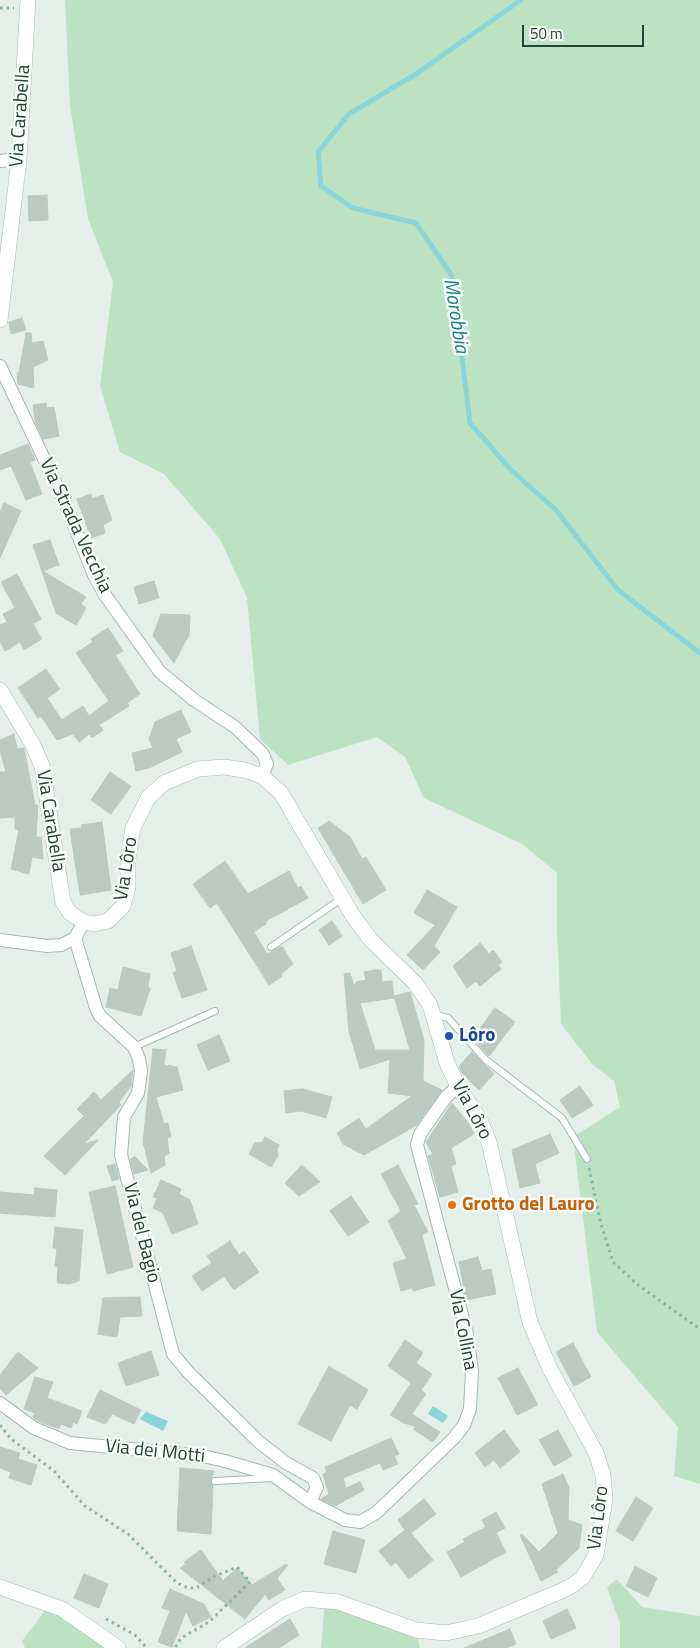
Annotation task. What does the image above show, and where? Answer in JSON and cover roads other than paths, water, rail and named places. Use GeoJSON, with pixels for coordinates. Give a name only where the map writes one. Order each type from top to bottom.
{"type":"FeatureCollection","features":[{"type":"Feature","properties":{"kind":"street","name":"Via Carabella"},"geometry":{"type":"LineString","coordinates":[[0,320],[19,160],[28,0]]}},
{"type":"Feature","properties":{"kind":"street"},"geometry":{"type":"LineString","coordinates":[[0,161],[19,160]]}},
{"type":"Feature","properties":{"kind":"street","name":"Via Strada Vecchia"},"geometry":{"type":"LineString","coordinates":[[0,366],[65,503],[94,575],[106,595],[160,672],[194,700],[235,728],[263,754],[267,764],[262,776]]}},
{"type":"Feature","properties":{"kind":"street","name":"Via Carabella"},"geometry":{"type":"LineString","coordinates":[[0,690],[33,745],[42,766],[63,902],[70,913],[84,922]]}},
{"type":"Feature","properties":{"kind":"street","name":"Via Lôro"},"geometry":{"type":"LineString","coordinates":[[84,922],[94,924],[108,921],[123,906],[128,887],[128,858],[133,828],[148,798],[164,783],[186,773],[211,768],[235,768],[262,776],[281,793],[342,899],[370,939],[421,990],[432,1014],[447,1063],[458,1086],[480,1120],[489,1142],[523,1299],[532,1330],[550,1369],[601,1465],[605,1484],[605,1499],[596,1555],[588,1571],[573,1585],[478,1626],[457,1632],[434,1633],[416,1630],[325,1600],[305,1599],[290,1604],[224,1648]]}},
{"type":"Feature","properties":{"kind":"street"},"geometry":{"type":"LineString","coordinates":[[0,940],[47,946],[61,945],[75,938],[84,922]]}},
{"type":"Feature","properties":{"kind":"street"},"geometry":{"type":"LineString","coordinates":[[75,938],[100,1016],[134,1047]]}},
{"type":"Feature","properties":{"kind":"street","name":"Via del Bagio"},"geometry":{"type":"LineString","coordinates":[[134,1047],[141,1071],[138,1093],[124,1117],[121,1134],[121,1155],[173,1354],[188,1372],[259,1442],[286,1462],[313,1478],[316,1490],[310,1502]]}},
{"type":"Feature","properties":{"kind":"street","name":"Via Collina"},"geometry":{"type":"LineString","coordinates":[[310,1502],[345,1520],[354,1522],[365,1520],[376,1513],[454,1438],[467,1418],[471,1400],[472,1371],[467,1334],[417,1145],[420,1134],[446,1097],[458,1086]]}},
{"type":"Feature","properties":{"kind":"street","name":"Via dei Motti"},"geometry":{"type":"LineString","coordinates":[[0,1403],[34,1428],[70,1443],[203,1456],[247,1466],[276,1477],[310,1502]]}},
{"type":"Feature","properties":{"kind":"street"},"geometry":{"type":"LineString","coordinates":[[0,1587],[62,1609],[118,1648]]}},
{"type":"Feature","properties":{"kind":"lane"},"geometry":{"type":"LineString","coordinates":[[271,947],[342,899]]}},
{"type":"Feature","properties":{"kind":"lane"},"geometry":{"type":"LineString","coordinates":[[134,1047],[215,1011]]}},
{"type":"Feature","properties":{"kind":"lane"},"geometry":{"type":"LineString","coordinates":[[432,1014],[452,1021],[475,1050],[562,1118],[587,1159]]}},
{"type":"Feature","properties":{"kind":"lane"},"geometry":{"type":"LineString","coordinates":[[215,1481],[260,1480],[276,1477]]}},
{"type":"Feature","properties":{"kind":"water"},"geometry":{"type":"Polygon","coordinates":[[[433,1406],[448,1416],[443,1423],[428,1414],[433,1406]]]}},
{"type":"Feature","properties":{"kind":"water"},"geometry":{"type":"Polygon","coordinates":[[[146,1412],[168,1421],[163,1431],[140,1419],[146,1412]]]}},
{"type":"Feature","properties":{"kind":"waterway","name":"Morobbia"},"geometry":{"type":"LineString","coordinates":[[521,0],[416,74],[349,114],[318,152],[321,186],[353,208],[416,223],[452,276],[470,423],[511,470],[556,510],[618,590],[700,653]]}},
{"type":"Feature","properties":{"kind":"place","name":"Lôro"},"geometry":{"type":"Point","coordinates":[449,1036]}},
{"type":"Feature","properties":{"kind":"place","name":"Grotto del Lauro"},"geometry":{"type":"Point","coordinates":[452,1205]}}]}
